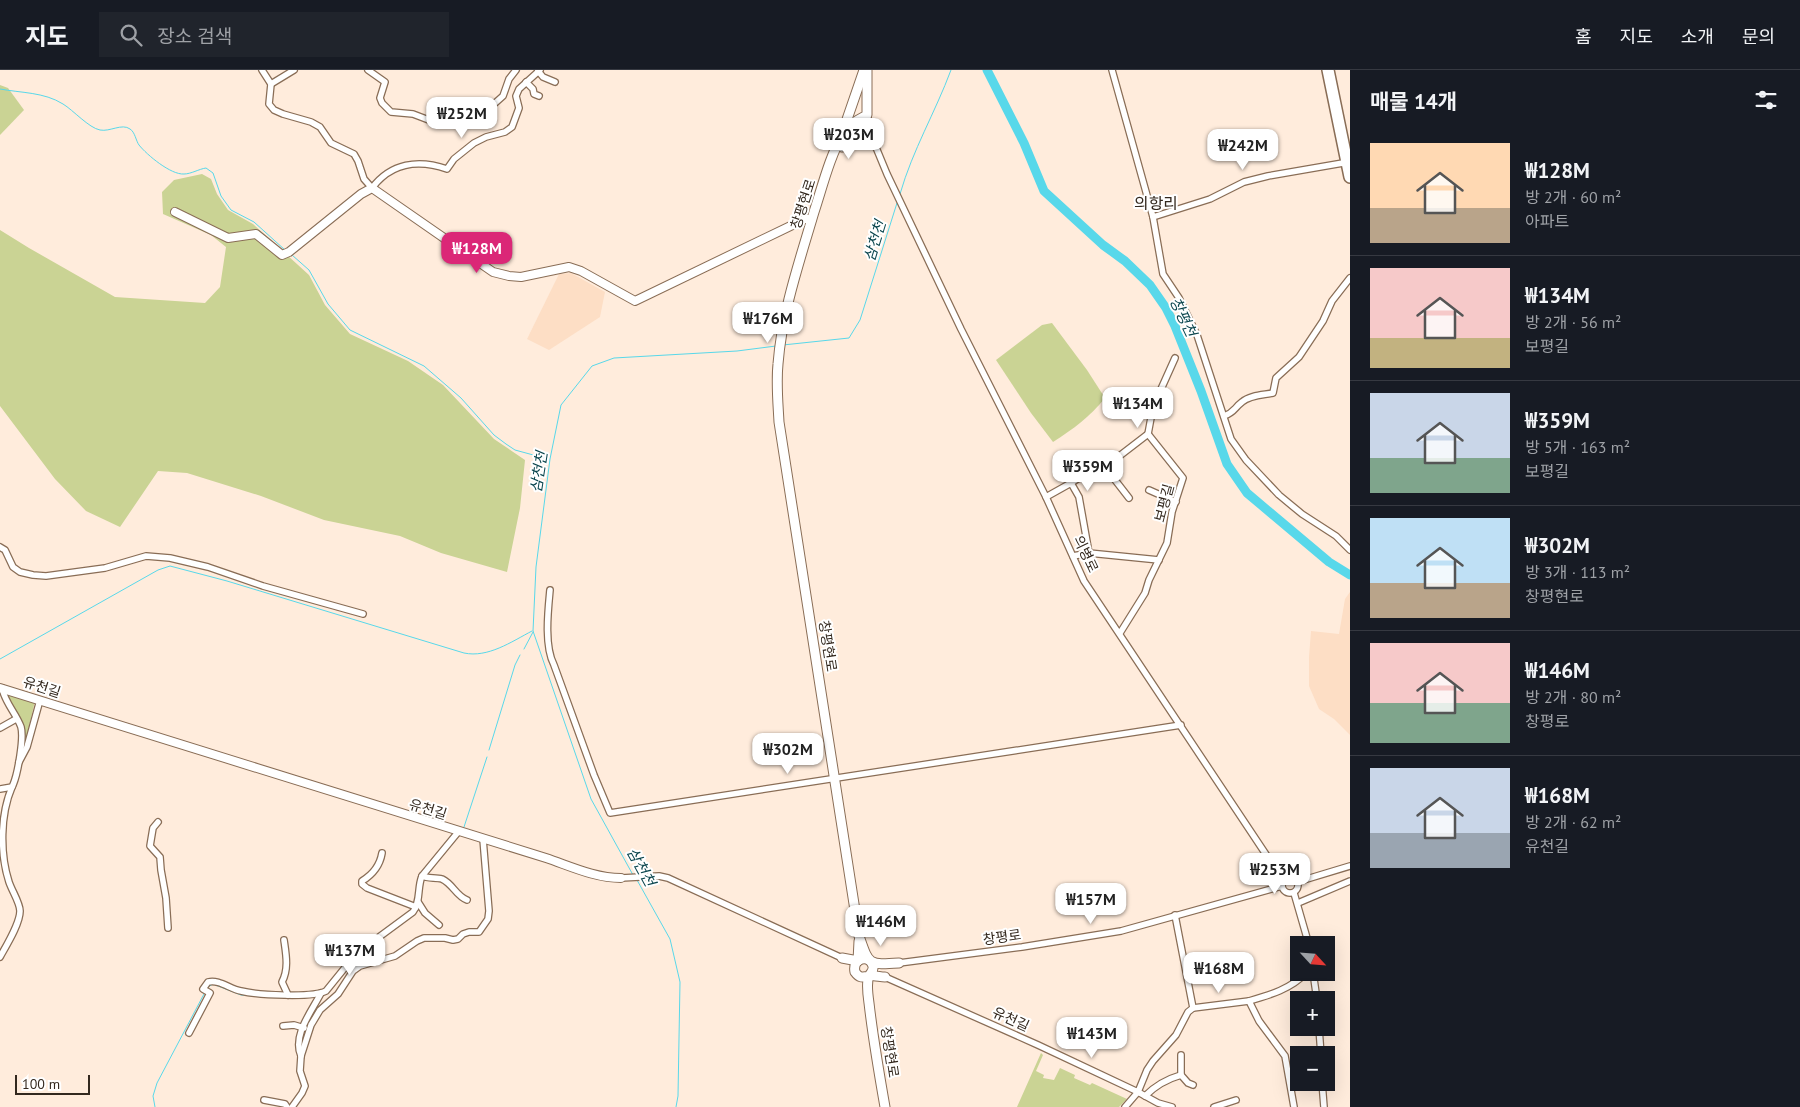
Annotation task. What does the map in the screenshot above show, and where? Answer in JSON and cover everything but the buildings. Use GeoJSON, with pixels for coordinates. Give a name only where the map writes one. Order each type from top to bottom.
{"type":"FeatureCollection","features":[{"type":"Feature","properties":{"kind":"highway"},"geometry":{"type":"LineString","coordinates":[[1320,70],[1329,109],[1346,142]]}},
{"type":"Feature","properties":{"kind":"highway"},"geometry":{"type":"LineString","coordinates":[[1328,70],[1346,142]]}},
{"type":"Feature","properties":{"kind":"highway"},"geometry":{"type":"LineString","coordinates":[[1336,70],[1350,177]]}},
{"type":"Feature","properties":{"kind":"main road"},"geometry":{"type":"LineString","coordinates":[[865,70],[867,115]]}},
{"type":"Feature","properties":{"kind":"main road"},"geometry":{"type":"LineString","coordinates":[[839,141],[865,70]]}},
{"type":"Feature","properties":{"kind":"main road","name":"창평현로"},"geometry":{"type":"LineString","coordinates":[[867,115],[854,122],[844,132],[839,141],[791,288],[778,360],[779,422],[859,936],[866,956],[873,965],[864,973],[885,1107]]}},
{"type":"Feature","properties":{"kind":"main road"},"geometry":{"type":"LineString","coordinates":[[826,178],[834,167],[844,141],[857,134],[867,137],[875,145]]}},
{"type":"Feature","properties":{"kind":"main road"},"geometry":{"type":"LineString","coordinates":[[842,958],[854,953],[859,936]]}},
{"type":"Feature","properties":{"kind":"main road"},"geometry":{"type":"LineString","coordinates":[[859,936],[858,960],[855,965],[864,973]]}},
{"type":"Feature","properties":{"kind":"main road"},"geometry":{"type":"LineString","coordinates":[[859,936],[872,956],[880,960],[899,963]]}},
{"type":"Feature","properties":{"kind":"main road"},"geometry":{"type":"LineString","coordinates":[[842,958],[864,959],[879,964],[899,963]]}},
{"type":"Feature","properties":{"kind":"main road"},"geometry":{"type":"LineString","coordinates":[[842,958],[864,973],[885,977]]}},
{"type":"Feature","properties":{"kind":"main road"},"geometry":{"type":"LineString","coordinates":[[864,973],[899,963]]}},
{"type":"Feature","properties":{"kind":"main road"},"geometry":{"type":"LineString","coordinates":[[869,999],[874,984],[885,977]]}},
{"type":"Feature","properties":{"kind":"street"},"geometry":{"type":"LineString","coordinates":[[262,70],[271,84],[269,104],[274,110],[311,122],[320,127],[331,143],[354,154],[364,179],[372,188],[493,272],[521,277],[570,267],[581,271],[635,301],[805,219],[812,219]]}},
{"type":"Feature","properties":{"kind":"street"},"geometry":{"type":"LineString","coordinates":[[271,84],[294,70]]}},
{"type":"Feature","properties":{"kind":"street"},"geometry":{"type":"LineString","coordinates":[[368,70],[385,82],[380,98],[382,103],[391,112],[412,114],[434,122],[479,123],[503,96],[516,70]]}},
{"type":"Feature","properties":{"kind":"street"},"geometry":{"type":"LineString","coordinates":[[1112,70],[1153,217],[1163,274],[1197,335],[1231,439],[1246,460],[1279,494],[1302,514],[1336,536],[1350,550]]}},
{"type":"Feature","properties":{"kind":"street"},"geometry":{"type":"LineString","coordinates":[[175,212],[228,238],[256,234],[282,255],[289,252],[361,194],[372,188],[379,179],[395,169],[407,164],[433,164],[447,168],[454,159],[474,143],[486,137],[505,132],[512,127],[519,108],[516,96],[519,89],[539,71],[543,78],[555,82]]}},
{"type":"Feature","properties":{"kind":"street"},"geometry":{"type":"LineString","coordinates":[[526,82],[533,89],[534,94],[540,96]]}},
{"type":"Feature","properties":{"kind":"street"},"geometry":{"type":"LineString","coordinates":[[867,115],[875,145]]}},
{"type":"Feature","properties":{"kind":"street","name":"의병로"},"geometry":{"type":"LineString","coordinates":[[875,145],[961,329],[1046,497],[1084,581],[1279,874],[1286,878]]}},
{"type":"Feature","properties":{"kind":"street"},"geometry":{"type":"LineString","coordinates":[[1153,217],[1210,199],[1244,182],[1268,176],[1343,164]]}},
{"type":"Feature","properties":{"kind":"street"},"geometry":{"type":"LineString","coordinates":[[1224,416],[1233,413],[1243,401],[1273,393],[1276,378],[1299,357],[1323,321],[1332,300],[1350,278]]}},
{"type":"Feature","properties":{"kind":"street"},"geometry":{"type":"LineString","coordinates":[[1046,497],[1087,473],[1096,474],[1148,434],[1152,407],[1175,358]]}},
{"type":"Feature","properties":{"kind":"street","name":"보평길"},"geometry":{"type":"LineString","coordinates":[[1120,634],[1145,593],[1167,542],[1183,478],[1148,434]]}},
{"type":"Feature","properties":{"kind":"street"},"geometry":{"type":"LineString","coordinates":[[1105,467],[1129,498]]}},
{"type":"Feature","properties":{"kind":"street"},"geometry":{"type":"LineString","coordinates":[[1071,483],[1079,498],[1089,553]]}},
{"type":"Feature","properties":{"kind":"street"},"geometry":{"type":"LineString","coordinates":[[1149,490],[1176,502]]}},
{"type":"Feature","properties":{"kind":"street"},"geometry":{"type":"LineString","coordinates":[[0,547],[5,550],[13,567],[20,572],[33,575],[46,576],[105,568],[146,556],[170,558],[208,567],[263,586],[363,614]]}},
{"type":"Feature","properties":{"kind":"street"},"geometry":{"type":"LineString","coordinates":[[1073,556],[1089,553],[1158,560]]}},
{"type":"Feature","properties":{"kind":"street"},"geometry":{"type":"LineString","coordinates":[[550,590],[549,656],[610,814],[1181,725]]}},
{"type":"Feature","properties":{"kind":"street"},"geometry":{"type":"LineString","coordinates":[[0,957],[18,920],[20,910],[5,868],[2,833],[8,795],[15,781],[22,733],[4,699],[1,688]]}},
{"type":"Feature","properties":{"kind":"street","name":"유천길"},"geometry":{"type":"LineString","coordinates":[[1,688],[600,876],[621,878],[659,876],[668,878],[842,958]]}},
{"type":"Feature","properties":{"kind":"street"},"geometry":{"type":"LineString","coordinates":[[17,766],[27,747],[40,700]]}},
{"type":"Feature","properties":{"kind":"street"},"geometry":{"type":"LineString","coordinates":[[0,728],[16,719]]}},
{"type":"Feature","properties":{"kind":"street"},"geometry":{"type":"LineString","coordinates":[[0,789],[12,787]]}},
{"type":"Feature","properties":{"kind":"street"},"geometry":{"type":"LineString","coordinates":[[158,822],[153,828],[150,846],[160,857],[168,928]]}},
{"type":"Feature","properties":{"kind":"street"},"geometry":{"type":"LineString","coordinates":[[190,1033],[210,993],[203,989],[208,982],[215,981],[246,993],[288,995],[321,994],[326,991],[356,954],[404,920],[417,904],[419,884],[422,876],[459,831]]}},
{"type":"Feature","properties":{"kind":"street"},"geometry":{"type":"LineString","coordinates":[[292,1107],[305,1086],[300,1071],[301,1056],[308,1032],[320,1010],[338,994],[353,971],[360,966],[395,956],[424,938],[454,940],[468,932],[479,932],[488,919],[490,912],[483,839]]}},
{"type":"Feature","properties":{"kind":"street"},"geometry":{"type":"LineString","coordinates":[[382,854],[378,865],[368,877],[362,880],[362,884],[367,888],[417,904],[439,925]]}},
{"type":"Feature","properties":{"kind":"street"},"geometry":{"type":"LineString","coordinates":[[1297,882],[1350,867]]}},
{"type":"Feature","properties":{"kind":"street"},"geometry":{"type":"LineString","coordinates":[[422,876],[441,878],[450,884],[460,898],[467,900]]}},
{"type":"Feature","properties":{"kind":"street"},"geometry":{"type":"LineString","coordinates":[[1292,877],[1297,882],[1298,888],[1294,893],[1285,892],[1282,886],[1286,878],[1292,877]]}},
{"type":"Feature","properties":{"kind":"street"},"geometry":{"type":"LineString","coordinates":[[1298,903],[1350,881]]}},
{"type":"Feature","properties":{"kind":"street","name":"창평로"},"geometry":{"type":"LineString","coordinates":[[899,963],[1022,947],[1121,931],[1282,886]]}},
{"type":"Feature","properties":{"kind":"street"},"geometry":{"type":"LineString","coordinates":[[1294,893],[1307,936]]}},
{"type":"Feature","properties":{"kind":"street"},"geometry":{"type":"LineString","coordinates":[[1175,915],[1193,1008]]}},
{"type":"Feature","properties":{"kind":"street"},"geometry":{"type":"LineString","coordinates":[[284,940],[286,963],[285,976],[282,982],[288,995]]}},
{"type":"Feature","properties":{"kind":"street","name":"유천길"},"geometry":{"type":"LineString","coordinates":[[885,977],[1138,1092],[1157,1105],[1172,1107]]}},
{"type":"Feature","properties":{"kind":"street"},"geometry":{"type":"LineString","coordinates":[[1125,1107],[1138,1092],[1152,1061],[1170,1042],[1188,1012],[1193,1008],[1249,1001],[1278,992],[1297,981]]}},
{"type":"Feature","properties":{"kind":"street"},"geometry":{"type":"LineString","coordinates":[[301,1056],[299,1046],[300,1035],[321,994]]}},
{"type":"Feature","properties":{"kind":"street"},"geometry":{"type":"LineString","coordinates":[[1249,1001],[1258,1020],[1285,1056],[1294,1107]]}},
{"type":"Feature","properties":{"kind":"street"},"geometry":{"type":"LineString","coordinates":[[283,1026],[294,1025],[304,1028]]}},
{"type":"Feature","properties":{"kind":"street"},"geometry":{"type":"LineString","coordinates":[[1181,1055],[1181,1075],[1188,1083],[1194,1085]]}},
{"type":"Feature","properties":{"kind":"street"},"geometry":{"type":"LineString","coordinates":[[1145,1096],[1166,1080],[1181,1075]]}},
{"type":"Feature","properties":{"kind":"street"},"geometry":{"type":"LineString","coordinates":[[1323,1091],[1324,1107]]}},
{"type":"Feature","properties":{"kind":"street"},"geometry":{"type":"LineString","coordinates":[[264,1100],[279,1102],[287,1107]]}},
{"type":"Feature","properties":{"kind":"street"},"geometry":{"type":"LineString","coordinates":[[1214,1107],[1236,1100]]}},
{"type":"Feature","properties":{"kind":"shaded area"},"geometry":{"type":"Polygon","coordinates":[[[571,273],[605,292],[600,317],[549,350],[527,339],[559,274],[571,273]]]}},
{"type":"Feature","properties":{"kind":"shaded area"},"geometry":{"type":"Polygon","coordinates":[[[1350,592],[1350,735],[1334,719],[1319,709],[1309,686],[1309,657],[1311,631],[1339,634],[1345,599],[1350,592]]]}},
{"type":"Feature","properties":{"kind":"green space"},"geometry":{"type":"Polygon","coordinates":[[[0,85],[8,88],[24,110],[0,135],[0,85]]]}},
{"type":"Feature","properties":{"kind":"green space"},"geometry":{"type":"Polygon","coordinates":[[[202,174],[211,179],[217,194],[228,210],[253,224],[309,275],[325,305],[350,334],[408,361],[443,385],[494,439],[525,460],[520,508],[507,572],[441,553],[400,536],[324,520],[261,496],[187,473],[158,471],[120,527],[86,511],[55,479],[0,406],[0,230],[115,297],[205,303],[220,287],[226,247],[211,235],[163,214],[162,192],[174,180],[202,174]]]}},
{"type":"Feature","properties":{"kind":"green space"},"geometry":{"type":"Polygon","coordinates":[[[1052,323],[1105,398],[1081,422],[1053,442],[1031,413],[996,360],[1042,325],[1052,323]]]}},
{"type":"Feature","properties":{"kind":"green space"},"geometry":{"type":"Polygon","coordinates":[[[5,692],[35,701],[24,748],[24,730],[5,692]]]}},
{"type":"Feature","properties":{"kind":"green space"},"geometry":{"type":"Polygon","coordinates":[[[1041,1053],[1043,1055],[1036,1071],[1044,1075],[1043,1078],[1054,1080],[1060,1068],[1075,1075],[1074,1078],[1090,1085],[1092,1083],[1127,1099],[1119,1107],[1017,1107],[1041,1053]]]}},
{"type":"Feature","properties":{"kind":"waterway","name":"삼천천"},"geometry":{"type":"LineString","coordinates":[[900,194],[911,162],[951,70]]}},
{"type":"Feature","properties":{"kind":"waterway","name":"창평천"},"geometry":{"type":"LineString","coordinates":[[987,70],[1024,143],[1044,191],[1103,245],[1125,261],[1150,285],[1166,308],[1201,391],[1227,464],[1247,493],[1329,562],[1350,575]]}},
{"type":"Feature","properties":{"kind":"waterway"},"geometry":{"type":"LineString","coordinates":[[0,89],[40,95],[56,100],[96,129],[108,130],[127,127],[132,130],[139,145],[148,154],[160,164],[173,171],[187,174],[206,168],[213,173],[221,196],[231,210],[254,222],[285,250]]}},
{"type":"Feature","properties":{"kind":"waterway","name":"삼천천"},"geometry":{"type":"LineString","coordinates":[[783,345],[849,338],[860,320],[897,203]]}},
{"type":"Feature","properties":{"kind":"waterway"},"geometry":{"type":"LineString","coordinates":[[292,255],[309,270],[328,304],[350,330],[424,366],[461,398],[494,435],[515,450],[548,459]]}},
{"type":"Feature","properties":{"kind":"waterway","name":"삼천천"},"geometry":{"type":"LineString","coordinates":[[633,875],[591,799],[533,631],[536,567],[550,459],[561,405],[592,366],[614,358],[737,351],[776,346]]}},
{"type":"Feature","properties":{"kind":"waterway"},"geometry":{"type":"LineString","coordinates":[[0,659],[158,570],[170,566],[227,581],[464,653],[473,654],[491,651],[532,631]]}},
{"type":"Feature","properties":{"kind":"waterway"},"geometry":{"type":"LineString","coordinates":[[524,649],[533,632]]}},
{"type":"Feature","properties":{"kind":"waterway"},"geometry":{"type":"LineString","coordinates":[[489,750],[515,665],[520,655]]}},
{"type":"Feature","properties":{"kind":"waterway"},"geometry":{"type":"LineString","coordinates":[[464,827],[487,757]]}},
{"type":"Feature","properties":{"kind":"waterway","name":"삼천천"},"geometry":{"type":"LineString","coordinates":[[637,880],[670,939],[680,982],[678,1096],[676,1107]]}},
{"type":"Feature","properties":{"kind":"waterway"},"geometry":{"type":"LineString","coordinates":[[208,987],[213,984],[241,995],[254,996]]}},
{"type":"Feature","properties":{"kind":"waterway"},"geometry":{"type":"LineString","coordinates":[[155,1107],[153,1096],[157,1083],[204,994]]}},
{"type":"Feature","properties":{"kind":"district","name":"의항리"},"geometry":{"type":"Point","coordinates":[1156,203]}}]}
